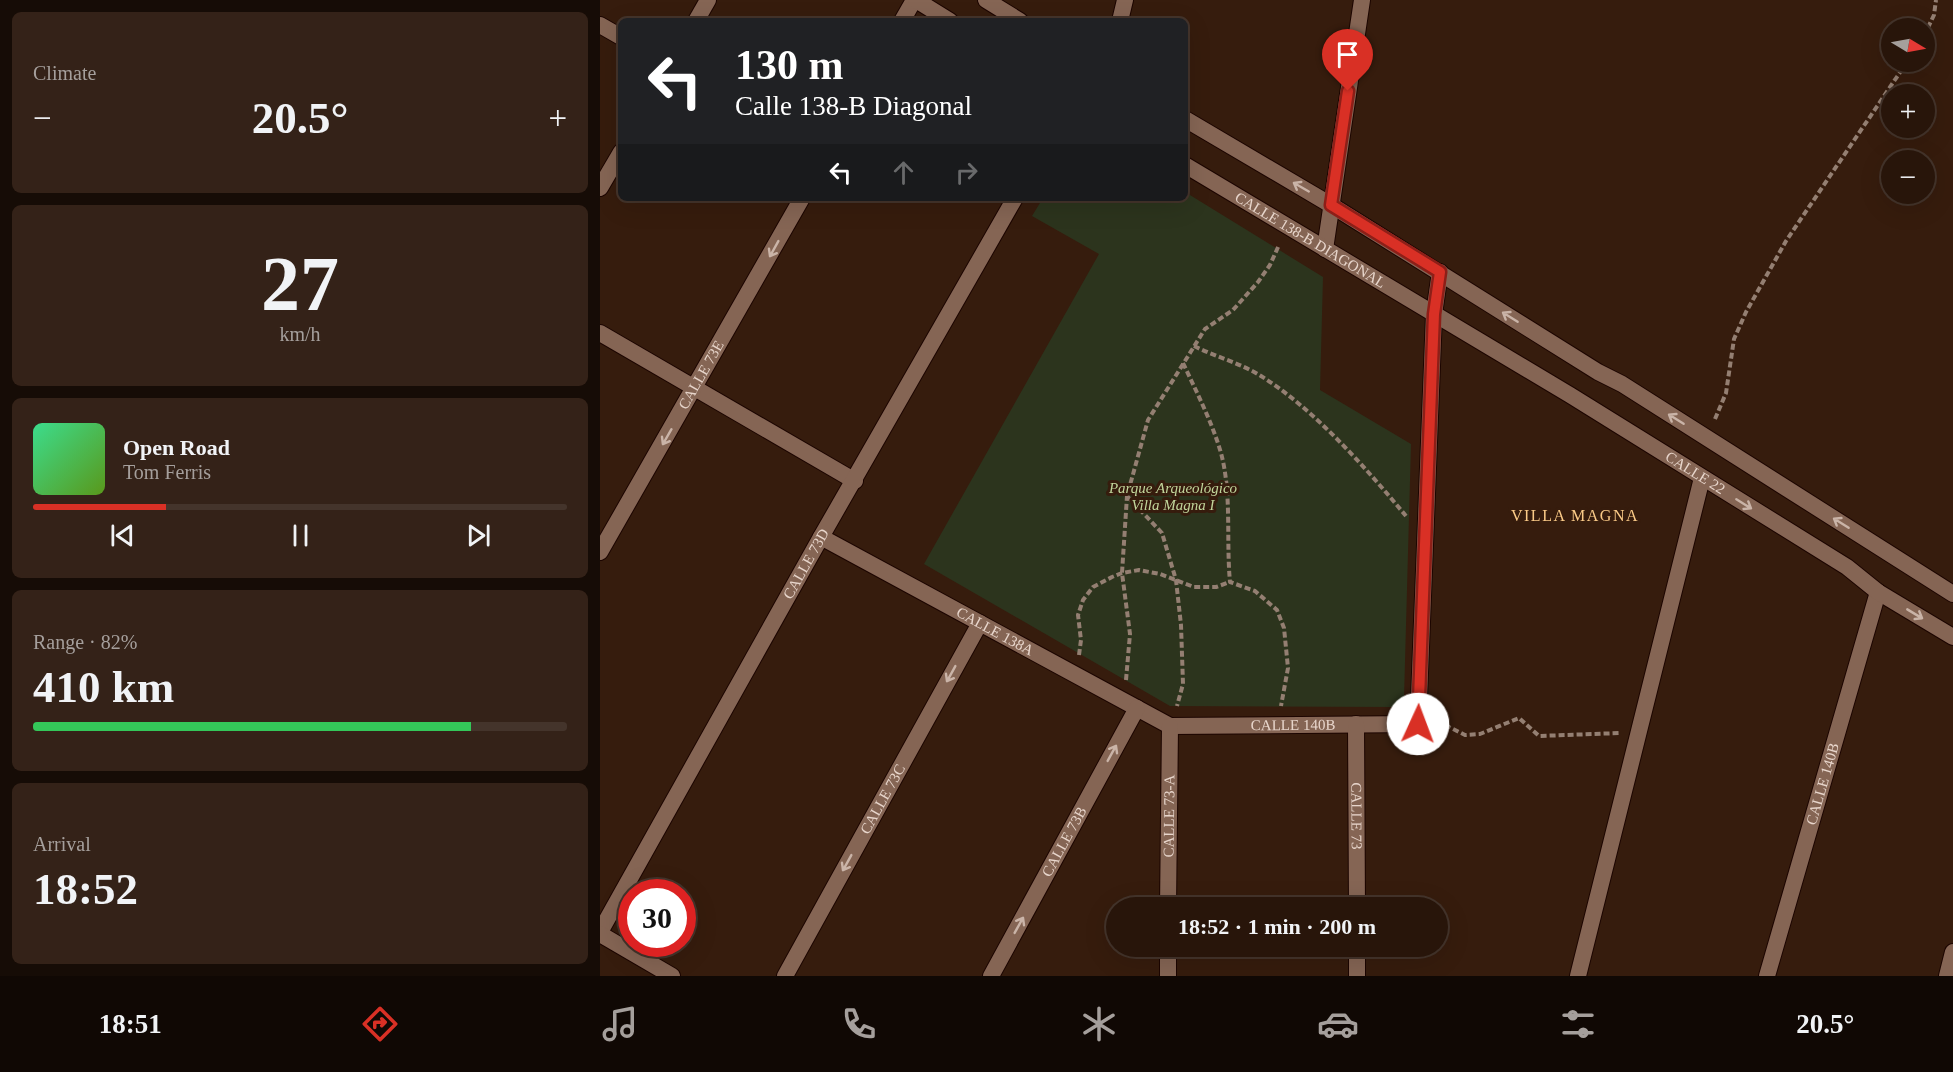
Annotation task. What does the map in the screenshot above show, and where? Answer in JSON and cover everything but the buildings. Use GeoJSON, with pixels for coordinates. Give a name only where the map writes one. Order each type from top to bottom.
{"type":"FeatureCollection","features":[{"type":"Feature","properties":{"kind":"street"},"geometry":{"type":"LineString","coordinates":[[698,18],[708,0]]}},
{"type":"Feature","properties":{"kind":"street"},"geometry":{"type":"LineString","coordinates":[[904,18],[915,0],[945,18]]}},
{"type":"Feature","properties":{"kind":"street"},"geometry":{"type":"LineString","coordinates":[[986,0],[1015,18]]}},
{"type":"Feature","properties":{"kind":"street"},"geometry":{"type":"LineString","coordinates":[[1121,18],[1125,0]]}},
{"type":"Feature","properties":{"kind":"street"},"geometry":{"type":"LineString","coordinates":[[1325,249],[1362,0]]}},
{"type":"Feature","properties":{"kind":"street"},"geometry":{"type":"LineString","coordinates":[[600,25],[618,35]]}},
{"type":"Feature","properties":{"kind":"street"},"geometry":{"type":"LineString","coordinates":[[1188,121],[1331,205],[1598,372],[1632,390],[1953,594]]}},
{"type":"Feature","properties":{"kind":"street"},"geometry":{"type":"LineString","coordinates":[[600,188],[618,157]]}},
{"type":"Feature","properties":{"kind":"street","name":"CALLE 138-B DIAGONAL"},"geometry":{"type":"LineString","coordinates":[[1188,167],[1434,314]]}},
{"type":"Feature","properties":{"kind":"street","name":"CALLE 73E"},"geometry":{"type":"LineString","coordinates":[[600,552],[800,201]]}},
{"type":"Feature","properties":{"kind":"street","name":"CALLE 73D"},"geometry":{"type":"LineString","coordinates":[[600,933],[821,537],[1013,201]]}},
{"type":"Feature","properties":{"kind":"street"},"geometry":{"type":"LineString","coordinates":[[1418,718],[1434,314],[1440,272]]}},
{"type":"Feature","properties":{"kind":"street","name":"CALLE 22"},"geometry":{"type":"LineString","coordinates":[[1434,314],[1570,395],[1847,567],[1878,592],[1953,637]]}},
{"type":"Feature","properties":{"kind":"street"},"geometry":{"type":"LineString","coordinates":[[600,333],[855,481]]}},
{"type":"Feature","properties":{"kind":"street"},"geometry":{"type":"LineString","coordinates":[[1578,976],[1702,478]]}},
{"type":"Feature","properties":{"kind":"street","name":"CALLE 138A"},"geometry":{"type":"LineString","coordinates":[[821,537],[1137,708],[1173,719]]}},
{"type":"Feature","properties":{"kind":"street","name":"CALLE 140B"},"geometry":{"type":"LineString","coordinates":[[1767,976],[1878,592]]}},
{"type":"Feature","properties":{"kind":"street","name":"CALLE 73C"},"geometry":{"type":"LineString","coordinates":[[785,976],[980,622]]}},
{"type":"Feature","properties":{"kind":"street","name":"CALLE 73B"},"geometry":{"type":"LineString","coordinates":[[991,976],[1137,708]]}},
{"type":"Feature","properties":{"kind":"street","name":"CALLE 140B"},"geometry":{"type":"LineString","coordinates":[[1173,719],[1356,724],[1418,718]]}},
{"type":"Feature","properties":{"kind":"street","name":"CALLE 73-A"},"geometry":{"type":"LineString","coordinates":[[1168,897],[1173,719]]}},
{"type":"Feature","properties":{"kind":"street","name":"CALLE 73"},"geometry":{"type":"LineString","coordinates":[[1356,724],[1357,897]]}},
{"type":"Feature","properties":{"kind":"street"},"geometry":{"type":"LineString","coordinates":[[600,933],[672,976]]}},
{"type":"Feature","properties":{"kind":"street"},"geometry":{"type":"LineString","coordinates":[[1947,976],[1953,952]]}},
{"type":"Feature","properties":{"kind":"street"},"geometry":{"type":"LineString","coordinates":[[1168,957],[1168,976]]}},
{"type":"Feature","properties":{"kind":"street"},"geometry":{"type":"LineString","coordinates":[[1357,957],[1357,976]]}},
{"type":"Feature","properties":{"kind":"path"},"geometry":{"type":"LineString","coordinates":[[1933,18],[1936,0]]}},
{"type":"Feature","properties":{"kind":"path"},"geometry":{"type":"LineString","coordinates":[[1712,426],[1726,393],[1734,339],[1746,312],[1786,241],[1900,72]]}},
{"type":"Feature","properties":{"kind":"path"},"geometry":{"type":"LineString","coordinates":[[1125,686],[1130,634],[1122,573],[1127,496],[1148,420],[1205,329],[1233,310],[1258,282],[1270,265],[1279,245]]}},
{"type":"Feature","properties":{"kind":"path"},"geometry":{"type":"LineString","coordinates":[[1194,346],[1260,375],[1304,409],[1347,451],[1407,517]]}},
{"type":"Feature","properties":{"kind":"path"},"geometry":{"type":"LineString","coordinates":[[1183,363],[1208,417],[1221,455],[1226,495],[1230,582]]}},
{"type":"Feature","properties":{"kind":"path"},"geometry":{"type":"LineString","coordinates":[[1127,496],[1162,533],[1176,580],[1181,625],[1183,684],[1173,719]]}},
{"type":"Feature","properties":{"kind":"path"},"geometry":{"type":"LineString","coordinates":[[1078,659],[1082,640],[1078,615],[1083,600],[1093,587],[1122,573],[1139,570],[1160,574],[1194,587],[1216,587],[1230,582],[1255,591],[1277,610],[1284,628],[1288,668],[1280,713]]}},
{"type":"Feature","properties":{"kind":"path"},"geometry":{"type":"LineString","coordinates":[[1418,718],[1465,735],[1480,734],[1519,718],[1539,736],[1639,732]]}},
{"type":"Feature","properties":{"kind":"green space","name":"Parque Arqueológico Villa Magna I"},"geometry":{"type":"Polygon","coordinates":[[[1188,194],[1323,277],[1320,390],[1411,444],[1404,698],[1395,707],[1170,706],[924,564],[1099,254],[1032,216],[1041,201],[1188,201],[1188,194]]]}},
{"type":"Feature","properties":{"kind":"district","name":"VILLA MAGNA"},"geometry":{"type":"Point","coordinates":[1575,515]}},
{"type":"Feature","properties":{"kind":"route"},"geometry":{"type":"LineString","coordinates":[[1348,91],[1331,205],[1440,272],[1434,314],[1418,724]]}}]}
